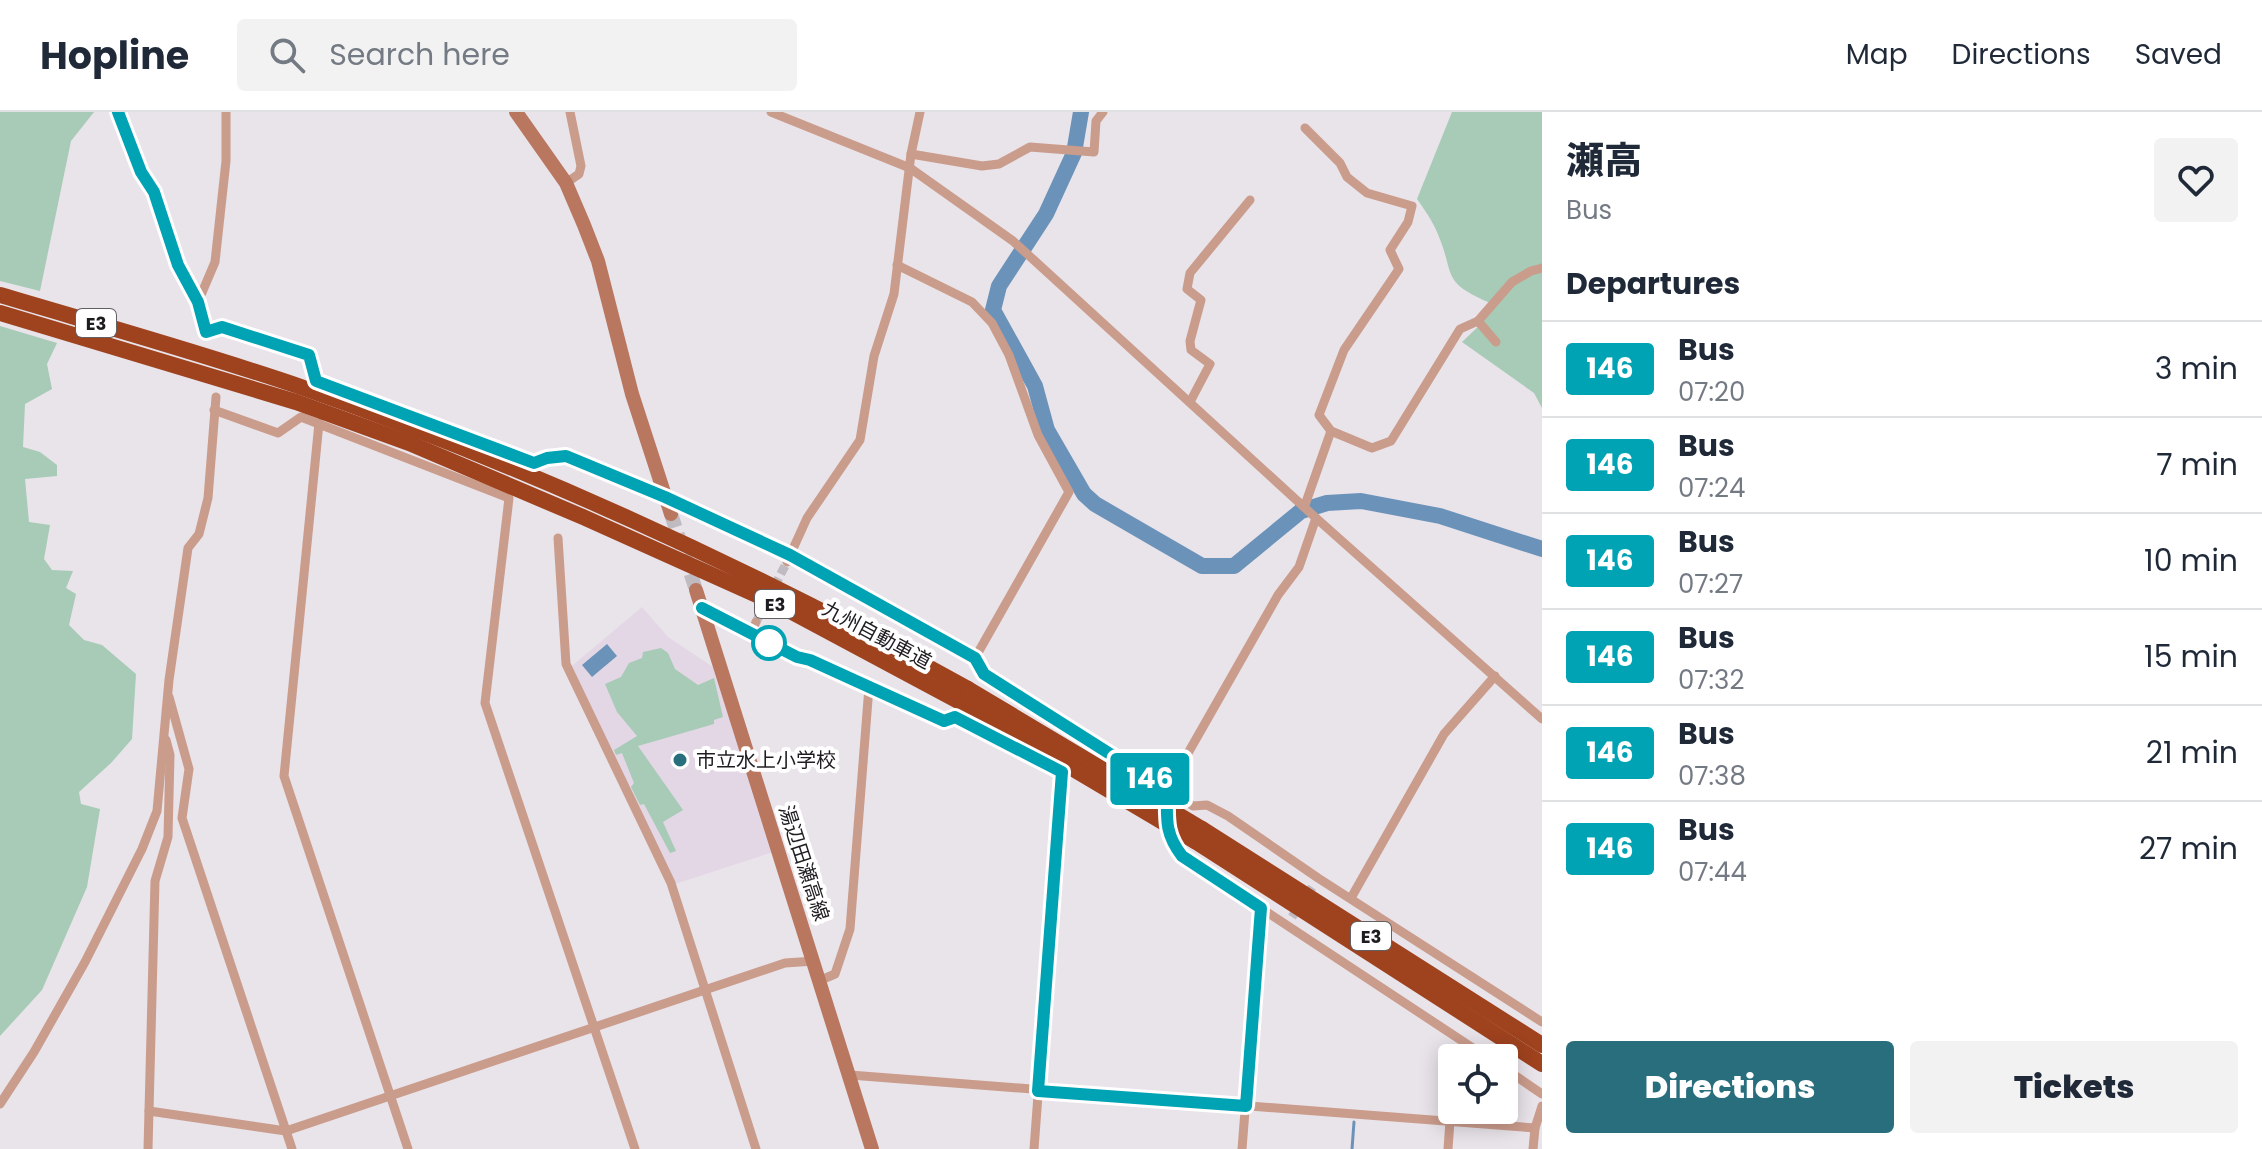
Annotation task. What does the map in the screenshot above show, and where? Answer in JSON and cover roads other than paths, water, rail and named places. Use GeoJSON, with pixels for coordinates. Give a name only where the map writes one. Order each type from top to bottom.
{"type":"FeatureCollection","features":[{"type":"Feature","properties":{"kind":"highway","name":"九州自動車道"},"geometry":{"type":"LineString","coordinates":[[0,295],[299,395],[409,443],[587,509],[965,696],[1199,835],[1538,1052]]}},
{"type":"Feature","properties":{"kind":"highway","name":"九州自動車道"},"geometry":{"type":"LineString","coordinates":[[0,313],[190,360]]}},
{"type":"Feature","properties":{"kind":"main road"},"geometry":{"type":"LineString","coordinates":[[516,112],[566,183],[598,261],[632,394],[671,514]]}},
{"type":"Feature","properties":{"kind":"main road","name":"湯辺田瀬高線"},"geometry":{"type":"LineString","coordinates":[[696,590],[872,1149]]}},
{"type":"Feature","properties":{"kind":"street"},"geometry":{"type":"LineString","coordinates":[[118,112],[141,172],[154,192],[178,265],[198,302],[207,335],[222,327],[309,355],[316,381],[534,463],[566,456],[665,497],[788,559],[975,658],[984,674],[1193,806],[1207,805],[1228,816],[1316,882],[1351,898],[1542,1022]]}},
{"type":"Feature","properties":{"kind":"street"},"geometry":{"type":"LineString","coordinates":[[198,302],[215,262],[226,161],[226,112]]}},
{"type":"Feature","properties":{"kind":"street"},"geometry":{"type":"LineString","coordinates":[[566,183],[579,174],[581,166],[570,112]]}},
{"type":"Feature","properties":{"kind":"street"},"geometry":{"type":"LineString","coordinates":[[771,112],[910,168],[1013,241],[1542,719]]}},
{"type":"Feature","properties":{"kind":"street"},"geometry":{"type":"LineString","coordinates":[[788,559],[807,518],[860,440],[874,356],[894,294],[911,154],[920,112]]}},
{"type":"Feature","properties":{"kind":"street"},"geometry":{"type":"LineString","coordinates":[[911,154],[982,166],[999,164],[1030,147],[1094,152],[1096,121],[1103,112]]}},
{"type":"Feature","properties":{"kind":"street"},"geometry":{"type":"LineString","coordinates":[[1305,128],[1364,192],[1412,206],[1408,222],[1390,250],[1399,269],[1344,350],[1319,415],[1331,431],[1372,448],[1391,441],[1460,329],[1478,321],[1512,282],[1542,268]]}},
{"type":"Feature","properties":{"kind":"street"},"geometry":{"type":"LineString","coordinates":[[1190,402],[1210,364],[1191,350],[1190,341],[1201,300],[1187,289],[1190,273],[1250,200]]}},
{"type":"Feature","properties":{"kind":"street"},"geometry":{"type":"LineString","coordinates":[[897,265],[972,302],[992,323],[1009,355],[1038,435],[1069,492],[975,658]]}},
{"type":"Feature","properties":{"kind":"street"},"geometry":{"type":"LineString","coordinates":[[1478,321],[1496,342]]}},
{"type":"Feature","properties":{"kind":"street"},"geometry":{"type":"LineString","coordinates":[[0,1104],[79,974],[142,849],[157,811],[167,695],[188,548],[199,534],[208,498],[216,397]]}},
{"type":"Feature","properties":{"kind":"street"},"geometry":{"type":"LineString","coordinates":[[214,410],[278,433],[301,417],[509,498],[485,703],[635,1149]]}},
{"type":"Feature","properties":{"kind":"street"},"geometry":{"type":"LineString","coordinates":[[319,423],[284,776],[408,1149]]}},
{"type":"Feature","properties":{"kind":"street"},"geometry":{"type":"LineString","coordinates":[[1305,505],[1331,431]]}},
{"type":"Feature","properties":{"kind":"street"},"geometry":{"type":"LineString","coordinates":[[1316,518],[1299,567],[1278,595],[1167,790],[1167,832],[1182,856],[1261,908],[1289,921],[1468,1044]]}},
{"type":"Feature","properties":{"kind":"street"},"geometry":{"type":"LineString","coordinates":[[558,538],[566,664],[671,883],[756,1149]]}},
{"type":"Feature","properties":{"kind":"street"},"geometry":{"type":"LineString","coordinates":[[702,608],[797,657],[944,721],[955,717],[1062,772],[1034,1149]]}},
{"type":"Feature","properties":{"kind":"street"},"geometry":{"type":"LineString","coordinates":[[751,633],[756,622]]}},
{"type":"Feature","properties":{"kind":"street"},"geometry":{"type":"LineString","coordinates":[[1351,898],[1444,734],[1495,676]]}},
{"type":"Feature","properties":{"kind":"street"},"geometry":{"type":"LineString","coordinates":[[821,980],[835,974],[850,929],[869,687]]}},
{"type":"Feature","properties":{"kind":"street"},"geometry":{"type":"LineString","coordinates":[[167,695],[189,769],[182,818],[292,1149]]}},
{"type":"Feature","properties":{"kind":"street"},"geometry":{"type":"LineString","coordinates":[[148,1149],[155,881],[168,837],[170,755],[164,733]]}},
{"type":"Feature","properties":{"kind":"street"},"geometry":{"type":"LineString","coordinates":[[1242,1149],[1261,908]]}},
{"type":"Feature","properties":{"kind":"street"},"geometry":{"type":"LineString","coordinates":[[149,1111],[286,1131],[785,963],[815,961]]}},
{"type":"Feature","properties":{"kind":"street"},"geometry":{"type":"LineString","coordinates":[[850,1075],[1438,1120]]}},
{"type":"Feature","properties":{"kind":"street"},"geometry":{"type":"LineString","coordinates":[[1518,1078],[1542,1094]]}},
{"type":"Feature","properties":{"kind":"street"},"geometry":{"type":"LineString","coordinates":[[1533,1149],[1542,1106]]}},
{"type":"Feature","properties":{"kind":"street"},"geometry":{"type":"LineString","coordinates":[[1448,1149],[1450,1124]]}},
{"type":"Feature","properties":{"kind":"street"},"geometry":{"type":"LineString","coordinates":[[1486,1124],[1535,1128]]}},
{"type":"Feature","properties":{"kind":"water"},"geometry":{"type":"Polygon","coordinates":[[[607,644],[617,656],[592,677],[582,665],[607,644]]]}},
{"type":"Feature","properties":{"kind":"waterway"},"geometry":{"type":"LineString","coordinates":[[1081,112],[1074,153],[1046,214],[999,286],[993,310],[1035,386],[1047,430],[1084,494],[1095,504],[1202,566],[1234,566],[1301,511],[1327,503],[1361,501],[1440,516],[1542,549]]}},
{"type":"Feature","properties":{"kind":"waterway"},"geometry":{"type":"LineString","coordinates":[[1352,1149],[1354,1122]]}},
{"type":"Feature","properties":{"kind":"tunnel"},"geometry":{"type":"LineString","coordinates":[[671,514],[696,590]]}},
{"type":"Feature","properties":{"kind":"tunnel"},"geometry":{"type":"LineString","coordinates":[[756,622],[787,562]]}},
{"type":"Feature","properties":{"kind":"tunnel"},"geometry":{"type":"LineString","coordinates":[[1292,917],[1313,886]]}},
{"type":"Feature","properties":{"kind":"place","name":"市立水上小学校"},"geometry":{"type":"Point","coordinates":[680,760]}}]}
